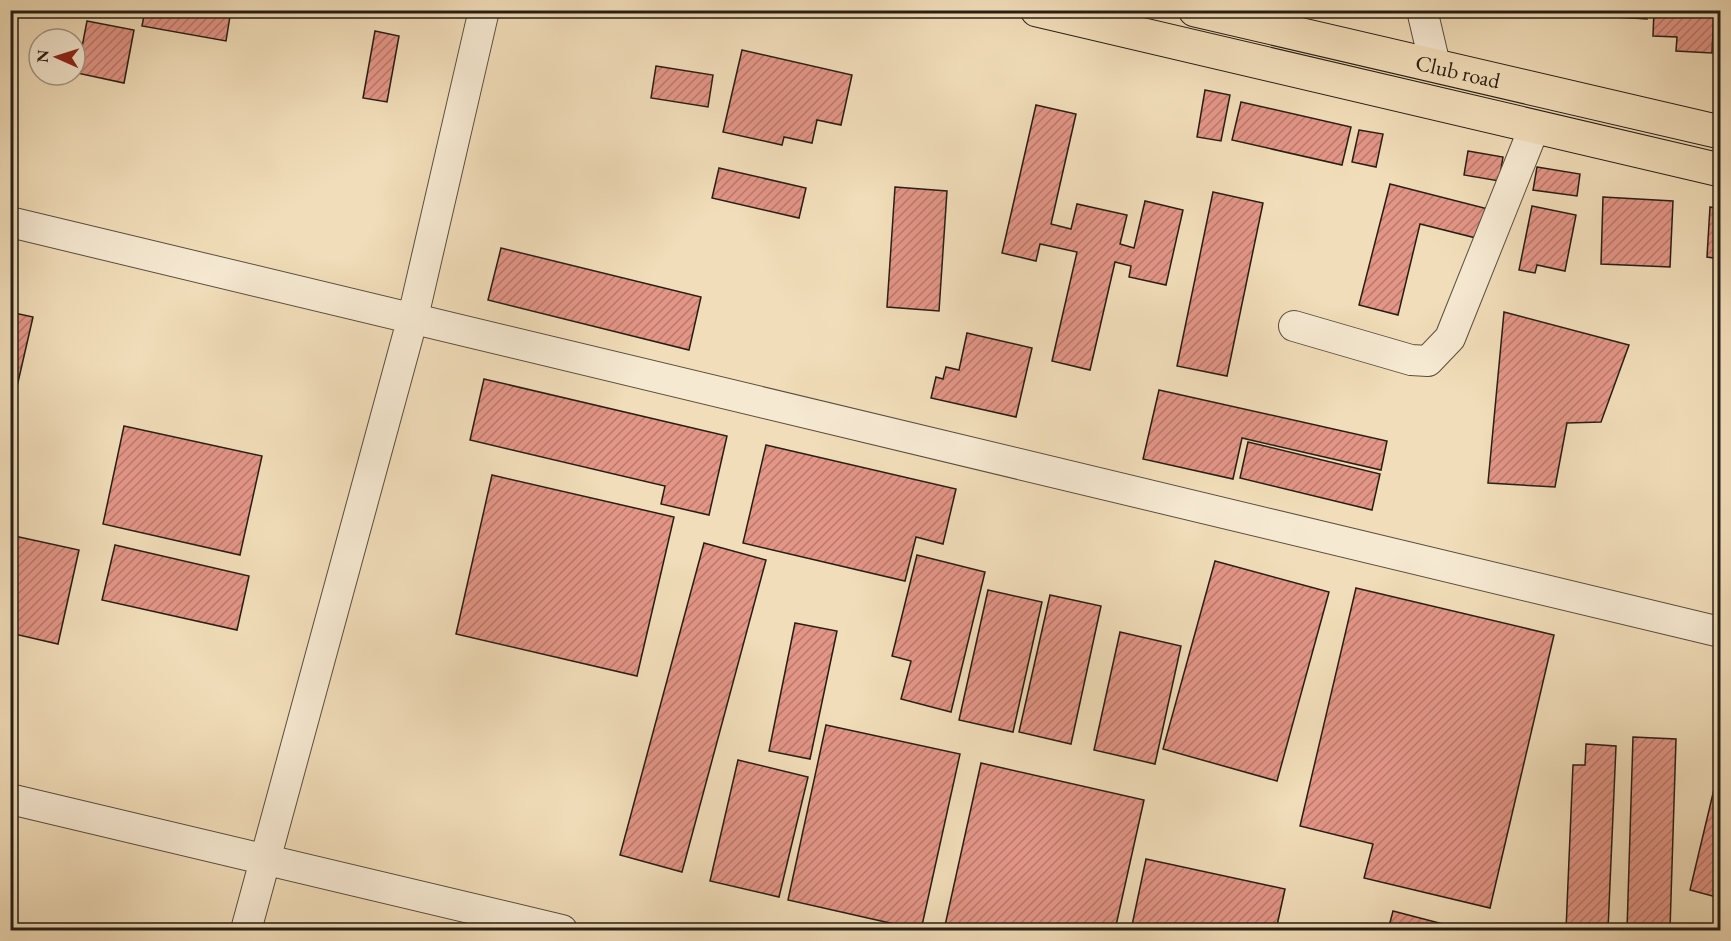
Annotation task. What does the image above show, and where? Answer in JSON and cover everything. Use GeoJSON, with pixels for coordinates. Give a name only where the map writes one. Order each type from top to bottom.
{"type":"FeatureCollection","features":[{"type":"Feature","properties":{"kind":"main road"},"geometry":{"type":"LineString","coordinates":[[1037,10],[1720,171]]}},
{"type":"Feature","properties":{"kind":"main road","name":"Club road"},"geometry":{"type":"LineString","coordinates":[[1195,10],[1720,132]]}},
{"type":"Feature","properties":{"kind":"street"},"geometry":{"type":"LineString","coordinates":[[246,930],[413,317],[484,10]]}},
{"type":"Feature","properties":{"kind":"street"},"geometry":{"type":"LineString","coordinates":[[1422,10],[1435,66]]}},
{"type":"Feature","properties":{"kind":"street"},"geometry":{"type":"LineString","coordinates":[[1294,326],[1411,360],[1428,361],[1450,338],[1533,128]]}},
{"type":"Feature","properties":{"kind":"street"},"geometry":{"type":"LineString","coordinates":[[10,222],[1720,632]]}},
{"type":"Feature","properties":{"kind":"street"},"geometry":{"type":"LineString","coordinates":[[10,799],[562,930]]}},
{"type":"Feature","properties":{"kind":"building"},"geometry":{"type":"Polygon","coordinates":[[[145,10],[231,10],[226,41],[142,26],[145,10]]]}},
{"type":"Feature","properties":{"kind":"building"},"geometry":{"type":"Polygon","coordinates":[[[1583,10],[1647,10],[1647,19],[1583,15],[1583,10]]]}},
{"type":"Feature","properties":{"kind":"building"},"geometry":{"type":"Polygon","coordinates":[[[1654,10],[1714,10],[1712,53],[1676,51],[1677,37],[1653,36],[1654,10]]]}},
{"type":"Feature","properties":{"kind":"building"},"geometry":{"type":"Polygon","coordinates":[[[87,21],[134,30],[124,83],[87,75],[87,21]]]}},
{"type":"Feature","properties":{"kind":"building"},"geometry":{"type":"Polygon","coordinates":[[[375,31],[399,36],[387,102],[363,98],[375,31]]]}},
{"type":"Feature","properties":{"kind":"building"},"geometry":{"type":"Polygon","coordinates":[[[742,50],[852,75],[841,125],[817,120],[812,143],[784,137],[782,145],[723,132],[742,50]]]}},
{"type":"Feature","properties":{"kind":"building"},"geometry":{"type":"Polygon","coordinates":[[[656,66],[713,75],[708,107],[651,98],[656,66]]]}},
{"type":"Feature","properties":{"kind":"building"},"geometry":{"type":"Polygon","coordinates":[[[1205,90],[1230,95],[1221,141],[1197,137],[1205,90]]]}},
{"type":"Feature","properties":{"kind":"building"},"geometry":{"type":"Polygon","coordinates":[[[1241,102],[1351,127],[1342,165],[1232,140],[1241,102]]]}},
{"type":"Feature","properties":{"kind":"building"},"geometry":{"type":"Polygon","coordinates":[[[1036,105],[1076,114],[1051,224],[1071,229],[1077,204],[1127,215],[1120,244],[1134,248],[1145,201],[1183,210],[1166,285],[1129,277],[1131,266],[1115,262],[1090,370],[1052,361],[1077,252],[1040,244],[1036,261],[1002,253],[1036,105]]]}},
{"type":"Feature","properties":{"kind":"building"},"geometry":{"type":"Polygon","coordinates":[[[1359,130],[1383,134],[1376,167],[1352,162],[1359,130]]]}},
{"type":"Feature","properties":{"kind":"building"},"geometry":{"type":"Polygon","coordinates":[[[1468,151],[1503,157],[1499,181],[1464,175],[1468,151]]]}},
{"type":"Feature","properties":{"kind":"building"},"geometry":{"type":"Polygon","coordinates":[[[1537,167],[1580,174],[1577,196],[1533,190],[1537,167]]]}},
{"type":"Feature","properties":{"kind":"building"},"geometry":{"type":"Polygon","coordinates":[[[719,168],[806,188],[799,218],[712,198],[719,168]]]}},
{"type":"Feature","properties":{"kind":"building"},"geometry":{"type":"Polygon","coordinates":[[[1390,184],[1492,210],[1484,240],[1420,224],[1398,315],[1359,305],[1390,184]]]}},
{"type":"Feature","properties":{"kind":"building"},"geometry":{"type":"Polygon","coordinates":[[[895,187],[947,191],[939,311],[887,307],[895,187]]]}},
{"type":"Feature","properties":{"kind":"building"},"geometry":{"type":"Polygon","coordinates":[[[1213,192],[1263,203],[1227,376],[1177,366],[1213,192]]]}},
{"type":"Feature","properties":{"kind":"building"},"geometry":{"type":"Polygon","coordinates":[[[1603,197],[1673,201],[1670,267],[1601,264],[1603,197]]]}},
{"type":"Feature","properties":{"kind":"building"},"geometry":{"type":"Polygon","coordinates":[[[1532,206],[1576,215],[1565,271],[1537,265],[1535,273],[1519,270],[1532,206]]]}},
{"type":"Feature","properties":{"kind":"building"},"geometry":{"type":"Polygon","coordinates":[[[1710,207],[1720,209],[1720,259],[1707,257],[1710,207]]]}},
{"type":"Feature","properties":{"kind":"building"},"geometry":{"type":"Polygon","coordinates":[[[501,248],[701,297],[689,350],[488,300],[501,248]]]}},
{"type":"Feature","properties":{"kind":"building"},"geometry":{"type":"Polygon","coordinates":[[[10,312],[33,317],[10,417],[10,312]]]}},
{"type":"Feature","properties":{"kind":"building"},"geometry":{"type":"Polygon","coordinates":[[[1504,312],[1629,345],[1601,422],[1567,423],[1555,487],[1488,483],[1504,312]]]}},
{"type":"Feature","properties":{"kind":"building"},"geometry":{"type":"Polygon","coordinates":[[[967,333],[1032,348],[1016,417],[931,398],[936,377],[943,379],[946,367],[959,370],[967,333]]]}},
{"type":"Feature","properties":{"kind":"building"},"geometry":{"type":"Polygon","coordinates":[[[484,379],[727,436],[709,515],[661,504],[665,486],[470,440],[484,379]]]}},
{"type":"Feature","properties":{"kind":"building"},"geometry":{"type":"Polygon","coordinates":[[[1159,390],[1387,441],[1381,470],[1242,438],[1233,479],[1143,459],[1159,390]]]}},
{"type":"Feature","properties":{"kind":"building"},"geometry":{"type":"Polygon","coordinates":[[[124,426],[262,456],[240,555],[103,524],[124,426]]]}},
{"type":"Feature","properties":{"kind":"building"},"geometry":{"type":"Polygon","coordinates":[[[1248,442],[1380,474],[1372,510],[1240,478],[1248,442]]]}},
{"type":"Feature","properties":{"kind":"building"},"geometry":{"type":"Polygon","coordinates":[[[766,445],[956,489],[943,544],[916,537],[905,581],[743,543],[766,445]]]}},
{"type":"Feature","properties":{"kind":"building"},"geometry":{"type":"Polygon","coordinates":[[[492,475],[674,517],[637,676],[456,634],[492,475]]]}},
{"type":"Feature","properties":{"kind":"building"},"geometry":{"type":"Polygon","coordinates":[[[10,535],[79,550],[58,644],[10,633],[10,535]]]}},
{"type":"Feature","properties":{"kind":"building"},"geometry":{"type":"Polygon","coordinates":[[[704,543],[766,560],[682,872],[620,855],[704,543]]]}},
{"type":"Feature","properties":{"kind":"building"},"geometry":{"type":"Polygon","coordinates":[[[115,545],[249,576],[237,630],[102,600],[115,545]]]}},
{"type":"Feature","properties":{"kind":"building"},"geometry":{"type":"Polygon","coordinates":[[[917,555],[985,572],[951,712],[901,699],[911,661],[892,656],[917,555]]]}},
{"type":"Feature","properties":{"kind":"building"},"geometry":{"type":"Polygon","coordinates":[[[1215,561],[1329,592],[1277,781],[1163,749],[1215,561]]]}},
{"type":"Feature","properties":{"kind":"building"},"geometry":{"type":"Polygon","coordinates":[[[1356,588],[1554,635],[1490,908],[1364,878],[1373,844],[1300,826],[1356,588]]]}},
{"type":"Feature","properties":{"kind":"building"},"geometry":{"type":"Polygon","coordinates":[[[988,590],[1042,602],[1013,732],[959,720],[988,590]]]}},
{"type":"Feature","properties":{"kind":"building"},"geometry":{"type":"Polygon","coordinates":[[[1050,595],[1101,606],[1071,744],[1019,732],[1050,595]]]}},
{"type":"Feature","properties":{"kind":"building"},"geometry":{"type":"Polygon","coordinates":[[[795,623],[837,631],[810,759],[769,751],[795,623]]]}},
{"type":"Feature","properties":{"kind":"building"},"geometry":{"type":"Polygon","coordinates":[[[1120,632],[1181,646],[1155,764],[1094,750],[1120,632]]]}},
{"type":"Feature","properties":{"kind":"building"},"geometry":{"type":"Polygon","coordinates":[[[826,725],[960,754],[921,930],[788,900],[826,725]]]}},
{"type":"Feature","properties":{"kind":"building"},"geometry":{"type":"Polygon","coordinates":[[[1633,737],[1676,739],[1670,930],[1627,930],[1633,737]]]}},
{"type":"Feature","properties":{"kind":"building"},"geometry":{"type":"Polygon","coordinates":[[[1586,744],[1616,746],[1608,930],[1566,930],[1573,765],[1585,765],[1586,744]]]}},
{"type":"Feature","properties":{"kind":"building"},"geometry":{"type":"Polygon","coordinates":[[[738,760],[808,777],[779,897],[710,881],[738,760]]]}},
{"type":"Feature","properties":{"kind":"building"},"geometry":{"type":"Polygon","coordinates":[[[981,763],[1144,800],[1115,930],[944,930],[981,763]]]}},
{"type":"Feature","properties":{"kind":"building"},"geometry":{"type":"Polygon","coordinates":[[[1720,764],[1720,898],[1690,890],[1720,764]]]}},
{"type":"Feature","properties":{"kind":"building"},"geometry":{"type":"Polygon","coordinates":[[[1146,859],[1285,889],[1276,930],[1131,930],[1146,859]]]}},
{"type":"Feature","properties":{"kind":"building"},"geometry":{"type":"Polygon","coordinates":[[[10,866],[17,867],[10,896],[10,866]]]}},
{"type":"Feature","properties":{"kind":"building"},"geometry":{"type":"Polygon","coordinates":[[[1393,911],[1466,930],[1388,930],[1393,911]]]}}]}
